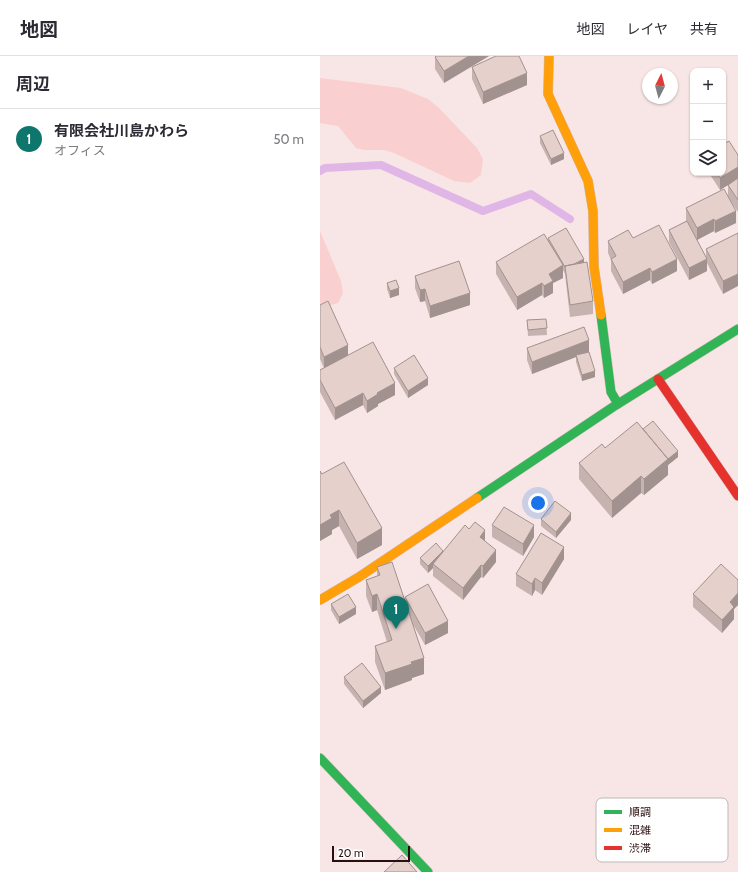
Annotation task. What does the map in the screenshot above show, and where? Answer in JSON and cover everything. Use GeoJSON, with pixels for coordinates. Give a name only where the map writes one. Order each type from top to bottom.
{"type":"FeatureCollection","features":[{"type":"Feature","properties":{"kind":"street"},"geometry":{"type":"LineString","coordinates":[[549,56],[547,80],[548,94],[588,181],[591,196],[594,267],[611,392],[618,404]]}},
{"type":"Feature","properties":{"kind":"street"},"geometry":{"type":"LineString","coordinates":[[320,600],[359,577],[618,404],[738,329]]}},
{"type":"Feature","properties":{"kind":"street"},"geometry":{"type":"LineString","coordinates":[[658,379],[738,496]]}},
{"type":"Feature","properties":{"kind":"street"},"geometry":{"type":"LineString","coordinates":[[320,758],[428,872]]}},
{"type":"Feature","properties":{"kind":"shaded area"},"geometry":{"type":"Polygon","coordinates":[[[320,78],[401,88],[428,99],[439,108],[477,148],[483,159],[481,175],[470,183],[454,181],[394,153],[384,150],[364,150],[356,148],[338,126],[320,123],[320,78]]]}},
{"type":"Feature","properties":{"kind":"shaded area"},"geometry":{"type":"Polygon","coordinates":[[[320,231],[341,281],[343,293],[338,303],[328,306],[320,304],[320,231]]]}},
{"type":"Feature","properties":{"kind":"building"},"geometry":{"type":"Polygon","coordinates":[[[469,56],[444,71],[435,57],[469,56]]]}},
{"type":"Feature","properties":{"kind":"building"},"geometry":{"type":"Polygon","coordinates":[[[496,56],[519,56],[527,73],[483,92],[472,67],[496,56]]]}},
{"type":"Feature","properties":{"kind":"building"},"geometry":{"type":"Polygon","coordinates":[[[553,130],[564,153],[551,159],[540,136],[553,130]]]}},
{"type":"Feature","properties":{"kind":"building"},"geometry":{"type":"Polygon","coordinates":[[[729,141],[738,155],[738,167],[726,174],[726,142],[729,141]]]}},
{"type":"Feature","properties":{"kind":"building"},"geometry":{"type":"Polygon","coordinates":[[[738,178],[738,200],[728,185],[738,178]]]}},
{"type":"Feature","properties":{"kind":"building"},"geometry":{"type":"Polygon","coordinates":[[[724,189],[736,211],[715,221],[714,219],[697,228],[686,208],[724,189]]]}},
{"type":"Feature","properties":{"kind":"building"},"geometry":{"type":"Polygon","coordinates":[[[687,221],[707,259],[689,268],[669,230],[687,221]]]}},
{"type":"Feature","properties":{"kind":"building"},"geometry":{"type":"Polygon","coordinates":[[[659,225],[677,259],[652,272],[650,268],[623,282],[611,259],[616,256],[608,241],[628,230],[633,238],[659,225]]]}},
{"type":"Feature","properties":{"kind":"building"},"geometry":{"type":"Polygon","coordinates":[[[566,228],[584,259],[565,267],[548,238],[566,228]]]}},
{"type":"Feature","properties":{"kind":"building"},"geometry":{"type":"Polygon","coordinates":[[[738,233],[738,274],[723,281],[706,249],[738,233]]]}},
{"type":"Feature","properties":{"kind":"building"},"geometry":{"type":"Polygon","coordinates":[[[544,234],[563,265],[549,274],[553,281],[544,286],[542,283],[517,297],[496,262],[544,234]]]}},
{"type":"Feature","properties":{"kind":"building"},"geometry":{"type":"Polygon","coordinates":[[[459,261],[470,293],[430,306],[425,289],[420,290],[415,276],[459,261]]]}},
{"type":"Feature","properties":{"kind":"building"},"geometry":{"type":"Polygon","coordinates":[[[587,262],[593,301],[570,305],[565,266],[587,262]]]}},
{"type":"Feature","properties":{"kind":"building"},"geometry":{"type":"Polygon","coordinates":[[[396,280],[399,288],[390,291],[387,283],[396,280]]]}},
{"type":"Feature","properties":{"kind":"building"},"geometry":{"type":"Polygon","coordinates":[[[328,301],[348,345],[324,357],[320,347],[320,305],[328,301]]]}},
{"type":"Feature","properties":{"kind":"building"},"geometry":{"type":"Polygon","coordinates":[[[546,319],[547,328],[528,330],[527,320],[546,319]]]}},
{"type":"Feature","properties":{"kind":"building"},"geometry":{"type":"Polygon","coordinates":[[[584,327],[589,340],[532,362],[527,348],[584,327]]]}},
{"type":"Feature","properties":{"kind":"building"},"geometry":{"type":"Polygon","coordinates":[[[373,342],[395,383],[377,393],[378,394],[367,401],[363,393],[335,408],[320,380],[320,370],[373,342]]]}},
{"type":"Feature","properties":{"kind":"building"},"geometry":{"type":"Polygon","coordinates":[[[589,352],[595,371],[582,375],[576,355],[589,352]]]}},
{"type":"Feature","properties":{"kind":"building"},"geometry":{"type":"Polygon","coordinates":[[[414,355],[428,378],[408,391],[394,368],[414,355]]]}},
{"type":"Feature","properties":{"kind":"building"},"geometry":{"type":"Polygon","coordinates":[[[653,421],[678,451],[668,459],[643,429],[653,421]]]}},
{"type":"Feature","properties":{"kind":"building"},"geometry":{"type":"Polygon","coordinates":[[[637,422],[668,459],[644,479],[641,476],[612,501],[579,463],[602,444],[605,448],[637,422]]]}},
{"type":"Feature","properties":{"kind":"building"},"geometry":{"type":"Polygon","coordinates":[[[344,462],[382,528],[357,543],[339,510],[330,515],[332,518],[320,525],[320,471],[322,474],[344,462]]]}},
{"type":"Feature","properties":{"kind":"building"},"geometry":{"type":"Polygon","coordinates":[[[555,501],[571,513],[556,532],[541,519],[555,501]]]}},
{"type":"Feature","properties":{"kind":"building"},"geometry":{"type":"Polygon","coordinates":[[[504,507],[534,525],[523,544],[492,525],[504,507]]]}},
{"type":"Feature","properties":{"kind":"building"},"geometry":{"type":"Polygon","coordinates":[[[475,522],[485,530],[480,537],[496,550],[483,566],[481,565],[463,588],[433,564],[465,525],[469,529],[475,522]]]}},
{"type":"Feature","properties":{"kind":"building"},"geometry":{"type":"Polygon","coordinates":[[[541,533],[564,547],[542,583],[535,578],[532,584],[516,574],[541,533]]]}},
{"type":"Feature","properties":{"kind":"building"},"geometry":{"type":"Polygon","coordinates":[[[436,543],[443,551],[428,566],[420,558],[436,543]]]}},
{"type":"Feature","properties":{"kind":"building"},"geometry":{"type":"Polygon","coordinates":[[[392,562],[424,658],[411,662],[412,664],[385,673],[375,646],[392,640],[377,594],[372,596],[366,580],[380,575],[377,567],[392,562]]]}},
{"type":"Feature","properties":{"kind":"building"},"geometry":{"type":"Polygon","coordinates":[[[721,564],[738,580],[738,593],[730,602],[734,607],[722,620],[693,594],[721,564]]]}},
{"type":"Feature","properties":{"kind":"building"},"geometry":{"type":"Polygon","coordinates":[[[428,584],[448,621],[425,633],[405,597],[428,584]]]}},
{"type":"Feature","properties":{"kind":"building"},"geometry":{"type":"Polygon","coordinates":[[[348,594],[356,607],[339,617],[331,604],[348,594]]]}},
{"type":"Feature","properties":{"kind":"building"},"geometry":{"type":"Polygon","coordinates":[[[362,663],[381,687],[363,701],[344,677],[362,663]]]}},
{"type":"Feature","properties":{"kind":"building"},"geometry":{"type":"Polygon","coordinates":[[[402,855],[417,872],[384,872],[402,855]]]}},
{"type":"Feature","properties":{"kind":"waterway"},"geometry":{"type":"LineString","coordinates":[[320,171],[325,168],[381,165],[483,211],[531,194],[570,219]]}},
{"type":"Feature","properties":{"kind":"traffic: fast"},"geometry":{"type":"LineString","coordinates":[[601,315],[611,392],[618,404]]}},
{"type":"Feature","properties":{"kind":"traffic: fast"},"geometry":{"type":"LineString","coordinates":[[477,498],[613,407],[738,329]]}},
{"type":"Feature","properties":{"kind":"traffic: fast"},"geometry":{"type":"LineString","coordinates":[[320,758],[428,872]]}},
{"type":"Feature","properties":{"kind":"traffic: slow"},"geometry":{"type":"LineString","coordinates":[[549,56],[548,94],[588,181],[593,211],[594,267],[601,315]]}},
{"type":"Feature","properties":{"kind":"traffic: slow"},"geometry":{"type":"LineString","coordinates":[[320,600],[359,577],[477,498]]}},
{"type":"Feature","properties":{"kind":"traffic: jam"},"geometry":{"type":"LineString","coordinates":[[658,379],[738,496]]}},
{"type":"Feature","properties":{"kind":"place","name":"有限会社川島かわら"},"geometry":{"type":"Point","coordinates":[396,629]}}]}
